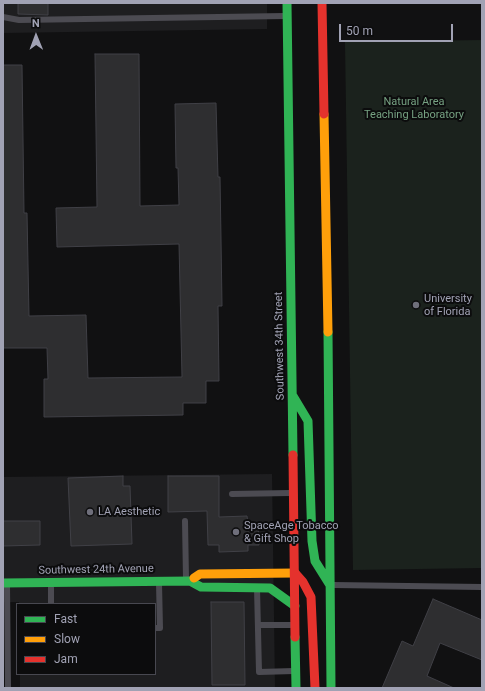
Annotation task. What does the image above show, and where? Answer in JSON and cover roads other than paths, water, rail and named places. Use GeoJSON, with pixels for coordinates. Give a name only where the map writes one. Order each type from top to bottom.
{"type":"FeatureCollection","features":[{"type":"Feature","properties":{"kind":"main road","name":"Southwest 34th Street"},"geometry":{"type":"LineString","coordinates":[[287,3],[296,688]]}},
{"type":"Feature","properties":{"kind":"main road"},"geometry":{"type":"LineString","coordinates":[[322,3],[327,260],[331,688]]}},
{"type":"Feature","properties":{"kind":"main road"},"geometry":{"type":"LineString","coordinates":[[292,396],[308,421],[312,541],[315,561],[330,585]]}},
{"type":"Feature","properties":{"kind":"main road"},"geometry":{"type":"LineString","coordinates":[[295,573],[304,582],[312,597],[315,688]]}},
{"type":"Feature","properties":{"kind":"main road","name":"Southwest 24th Avenue"},"geometry":{"type":"LineString","coordinates":[[188,581],[200,574],[295,573]]}},
{"type":"Feature","properties":{"kind":"main road","name":"Southwest 24th Avenue"},"geometry":{"type":"LineString","coordinates":[[5,583],[188,581],[201,587],[270,588],[295,606]]}},
{"type":"Feature","properties":{"kind":"lane"},"geometry":{"type":"LineString","coordinates":[[3,17],[19,20],[287,16]]}},
{"type":"Feature","properties":{"kind":"lane"},"geometry":{"type":"LineString","coordinates":[[232,494],[294,493]]}},
{"type":"Feature","properties":{"kind":"lane"},"geometry":{"type":"LineString","coordinates":[[185,521],[188,581]]}},
{"type":"Feature","properties":{"kind":"lane"},"geometry":{"type":"LineString","coordinates":[[156,628],[160,628],[159,581]]}},
{"type":"Feature","properties":{"kind":"lane"},"geometry":{"type":"LineString","coordinates":[[51,582],[51,603]]}},
{"type":"Feature","properties":{"kind":"lane"},"geometry":{"type":"LineString","coordinates":[[5,583],[6,668],[8,688]]}},
{"type":"Feature","properties":{"kind":"lane"},"geometry":{"type":"LineString","coordinates":[[330,585],[482,587]]}},
{"type":"Feature","properties":{"kind":"lane"},"geometry":{"type":"LineString","coordinates":[[257,587],[259,672],[296,671]]}},
{"type":"Feature","properties":{"kind":"lane"},"geometry":{"type":"LineString","coordinates":[[258,625],[295,625]]}},
{"type":"Feature","properties":{"kind":"place","name":"University of Florida"},"geometry":{"type":"Point","coordinates":[416,305]}},
{"type":"Feature","properties":{"kind":"place","name":"LA Aesthetic"},"geometry":{"type":"Point","coordinates":[90,512]}},
{"type":"Feature","properties":{"kind":"place","name":"SpaceAge Tobacco & Gift Shop"},"geometry":{"type":"Point","coordinates":[236,532]}},
{"type":"Feature","properties":{"kind":"park label","name":"Natural Area Teaching Laboratory"},"geometry":{"type":"Point","coordinates":[414,108]}}]}
